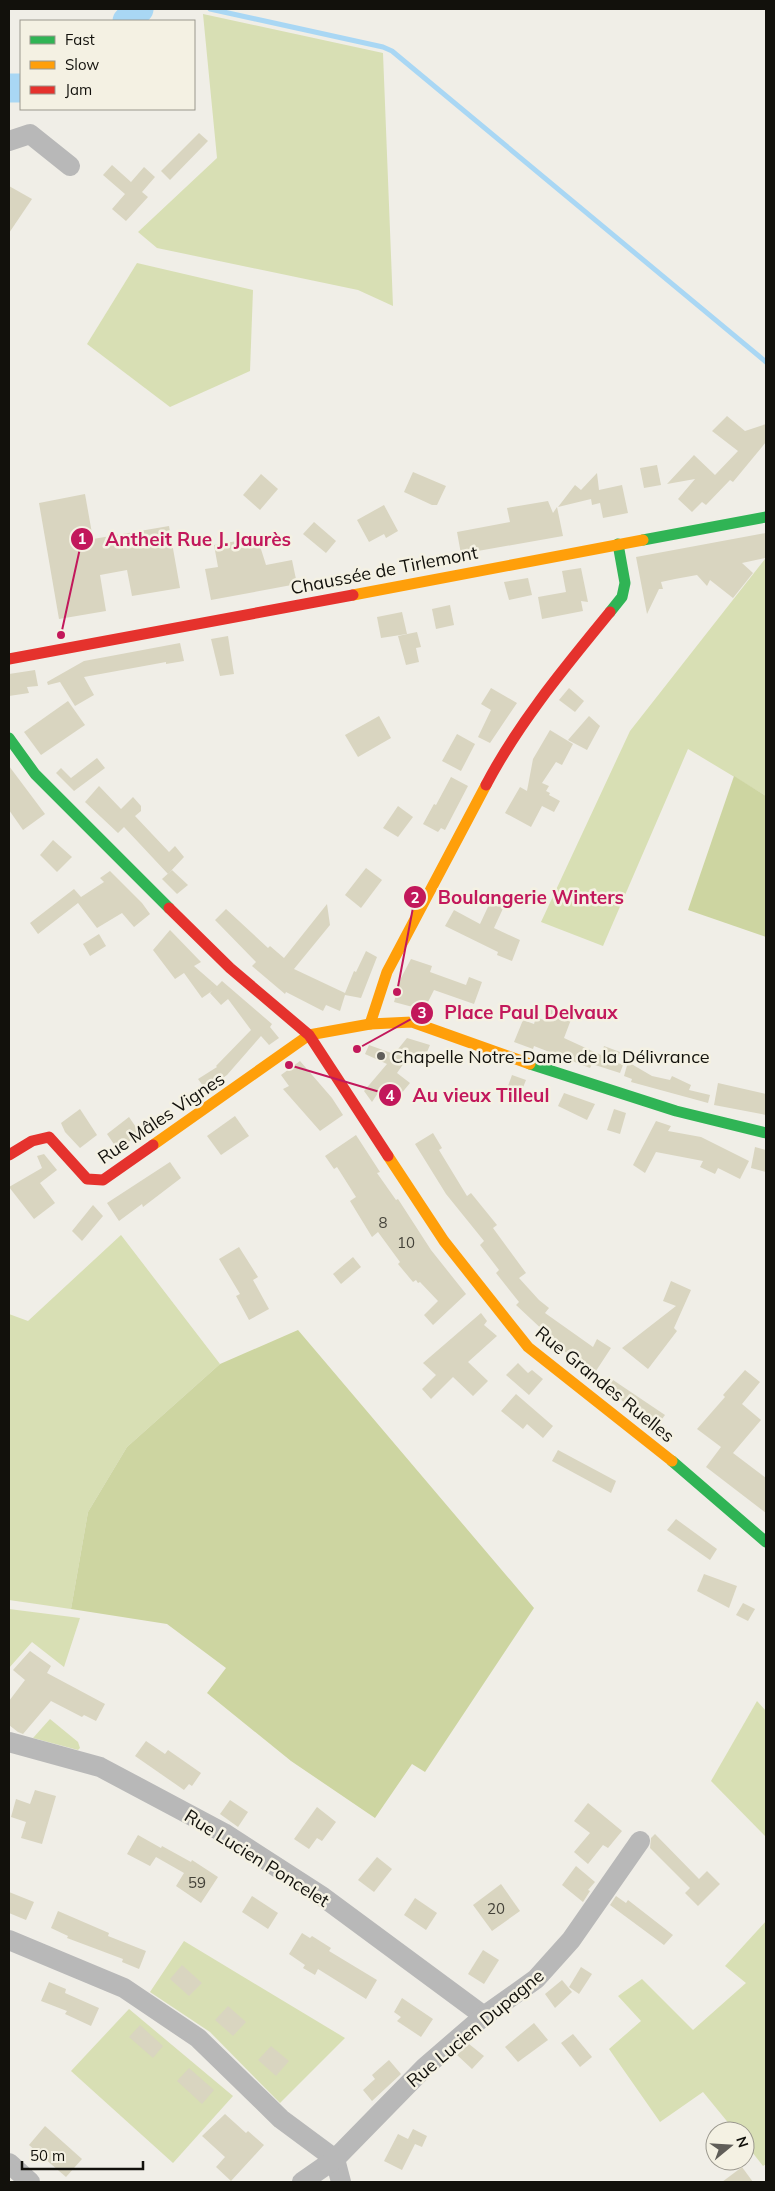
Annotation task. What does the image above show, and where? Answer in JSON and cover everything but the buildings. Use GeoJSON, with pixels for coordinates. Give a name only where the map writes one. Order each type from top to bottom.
{"type":"FeatureCollection","features":[{"type":"Feature","properties":{"kind":"street"},"geometry":{"type":"LineString","coordinates":[[9,141],[30,134],[70,166]]}},
{"type":"Feature","properties":{"kind":"street","name":"Chaussée de Tirlemont"},"geometry":{"type":"LineString","coordinates":[[9,659],[766,517]]}},
{"type":"Feature","properties":{"kind":"street"},"geometry":{"type":"LineString","coordinates":[[370,1024],[387,972],[502,756],[558,675],[622,597],[624,583],[618,544]]}},
{"type":"Feature","properties":{"kind":"street","name":"Rue Grandes Ruelles"},"geometry":{"type":"LineString","coordinates":[[9,738],[35,774],[164,903],[230,968],[309,1035],[444,1241],[528,1347],[650,1442],[766,1542]]}},
{"type":"Feature","properties":{"kind":"street"},"geometry":{"type":"LineString","coordinates":[[309,1035],[370,1024],[412,1022],[644,1103],[725,1125],[766,1133]]}},
{"type":"Feature","properties":{"kind":"street","name":"Rue Mâles Vignes"},"geometry":{"type":"LineString","coordinates":[[9,1155],[32,1140],[49,1137],[87,1179],[103,1180],[227,1095],[309,1035]]}},
{"type":"Feature","properties":{"kind":"street","name":"Rue Lucien Poncelet"},"geometry":{"type":"LineString","coordinates":[[9,1742],[100,1767],[224,1833],[323,1897],[484,2016]]}},
{"type":"Feature","properties":{"kind":"street","name":"Rue Lucien Dupagne"},"geometry":{"type":"LineString","coordinates":[[302,2182],[335,2159],[425,2067],[484,2016],[536,1979],[571,1940],[640,1841]]}},
{"type":"Feature","properties":{"kind":"street"},"geometry":{"type":"LineString","coordinates":[[9,1940],[124,1988],[198,2038],[281,2119],[335,2159],[341,2182]]}},
{"type":"Feature","properties":{"kind":"street"},"geometry":{"type":"LineString","coordinates":[[9,2163],[30,2182]]}},
{"type":"Feature","properties":{"kind":"green space"},"geometry":{"type":"Polygon","coordinates":[[[203,14],[383,53],[393,306],[358,290],[157,248],[138,232],[217,158],[203,14]]]}},
{"type":"Feature","properties":{"kind":"green space"},"geometry":{"type":"Polygon","coordinates":[[[137,263],[253,290],[250,371],[170,407],[87,344],[137,263]]]}},
{"type":"Feature","properties":{"kind":"green space"},"geometry":{"type":"Polygon","coordinates":[[[765,559],[766,796],[688,749],[603,946],[541,922],[630,731],[765,559]]]}},
{"type":"Feature","properties":{"kind":"green space"},"geometry":{"type":"Polygon","coordinates":[[[734,776],[766,796],[766,937],[688,910],[734,776]]]}},
{"type":"Feature","properties":{"kind":"green space"},"geometry":{"type":"Polygon","coordinates":[[[121,1235],[220,1364],[127,1447],[88,1512],[71,1609],[9,1600],[9,1314],[28,1321],[121,1235]]]}},
{"type":"Feature","properties":{"kind":"green space"},"geometry":{"type":"Polygon","coordinates":[[[298,1330],[534,1608],[425,1772],[412,1764],[375,1818],[291,1761],[207,1693],[226,1668],[167,1624],[71,1609],[88,1512],[127,1447],[220,1364],[298,1330]]]}},
{"type":"Feature","properties":{"kind":"green space"},"geometry":{"type":"Polygon","coordinates":[[[9,1609],[80,1618],[64,1667],[32,1642],[9,1668],[9,1609]]]}},
{"type":"Feature","properties":{"kind":"green space"},"geometry":{"type":"Polygon","coordinates":[[[757,1701],[766,1711],[766,1837],[711,1781],[757,1701]]]}},
{"type":"Feature","properties":{"kind":"green space"},"geometry":{"type":"Polygon","coordinates":[[[50,1719],[78,1742],[80,1748],[78,1750],[33,1738],[50,1719]]]}},
{"type":"Feature","properties":{"kind":"green space"},"geometry":{"type":"Polygon","coordinates":[[[766,1921],[766,2164],[763,2166],[755,2156],[755,2121],[727,2121],[703,2092],[660,2122],[609,2049],[641,2021],[618,1996],[642,1979],[693,2030],[746,1983],[725,1966],[766,1921]]]}},
{"type":"Feature","properties":{"kind":"green space"},"geometry":{"type":"Polygon","coordinates":[[[184,1941],[345,2038],[280,2103],[210,2032],[150,1992],[184,1941]]]}},
{"type":"Feature","properties":{"kind":"green space"},"geometry":{"type":"Polygon","coordinates":[[[129,2009],[233,2096],[173,2163],[71,2071],[129,2009]]]}},
{"type":"Feature","properties":{"kind":"waterway"},"geometry":{"type":"LineString","coordinates":[[128,20],[139,9]]}},
{"type":"Feature","properties":{"kind":"waterway"},"geometry":{"type":"LineString","coordinates":[[136,12],[151,9]]}},
{"type":"Feature","properties":{"kind":"waterway"},"geometry":{"type":"LineString","coordinates":[[210,9],[383,47],[392,51],[766,362]]}},
{"type":"Feature","properties":{"kind":"waterway"},"geometry":{"type":"LineString","coordinates":[[9,88],[20,88]]}},
{"type":"Feature","properties":{"kind":"traffic: fast"},"geometry":{"type":"LineString","coordinates":[[643,540],[766,517]]}},
{"type":"Feature","properties":{"kind":"traffic: fast"},"geometry":{"type":"LineString","coordinates":[[610,612],[622,597],[625,583],[618,544]]}},
{"type":"Feature","properties":{"kind":"traffic: fast"},"geometry":{"type":"LineString","coordinates":[[9,738],[35,774],[169,908]]}},
{"type":"Feature","properties":{"kind":"traffic: fast"},"geometry":{"type":"LineString","coordinates":[[530,1064],[676,1111],[766,1133]]}},
{"type":"Feature","properties":{"kind":"traffic: fast"},"geometry":{"type":"LineString","coordinates":[[672,1461],[766,1542]]}},
{"type":"Feature","properties":{"kind":"traffic: slow"},"geometry":{"type":"LineString","coordinates":[[353,595],[643,540]]}},
{"type":"Feature","properties":{"kind":"traffic: slow"},"geometry":{"type":"LineString","coordinates":[[370,1024],[387,972],[486,785]]}},
{"type":"Feature","properties":{"kind":"traffic: slow"},"geometry":{"type":"LineString","coordinates":[[153,1145],[309,1035],[370,1024],[412,1022],[530,1064]]}},
{"type":"Feature","properties":{"kind":"traffic: slow"},"geometry":{"type":"LineString","coordinates":[[388,1156],[444,1241],[528,1347],[672,1461]]}},
{"type":"Feature","properties":{"kind":"traffic: jam"},"geometry":{"type":"LineString","coordinates":[[9,659],[353,595]]}},
{"type":"Feature","properties":{"kind":"traffic: jam"},"geometry":{"type":"LineString","coordinates":[[486,785],[528,717],[610,612]]}},
{"type":"Feature","properties":{"kind":"traffic: jam"},"geometry":{"type":"LineString","coordinates":[[169,908],[230,968],[309,1035],[388,1156]]}},
{"type":"Feature","properties":{"kind":"traffic: jam"},"geometry":{"type":"LineString","coordinates":[[9,1155],[32,1141],[49,1137],[87,1179],[103,1180],[153,1145]]}},
{"type":"Feature","properties":{"kind":"place","name":"Antheit Rue J. Jaurès"},"geometry":{"type":"Point","coordinates":[61,635]}},
{"type":"Feature","properties":{"kind":"place","name":"Boulangerie Winters"},"geometry":{"type":"Point","coordinates":[397,992]}},
{"type":"Feature","properties":{"kind":"place","name":"Place Paul Delvaux"},"geometry":{"type":"Point","coordinates":[357,1049]}},
{"type":"Feature","properties":{"kind":"place","name":"Chapelle Notre-Dame de la Délivrance"},"geometry":{"type":"Point","coordinates":[381,1056]}},
{"type":"Feature","properties":{"kind":"place","name":"Au vieux Tilleul"},"geometry":{"type":"Point","coordinates":[289,1065]}}]}
